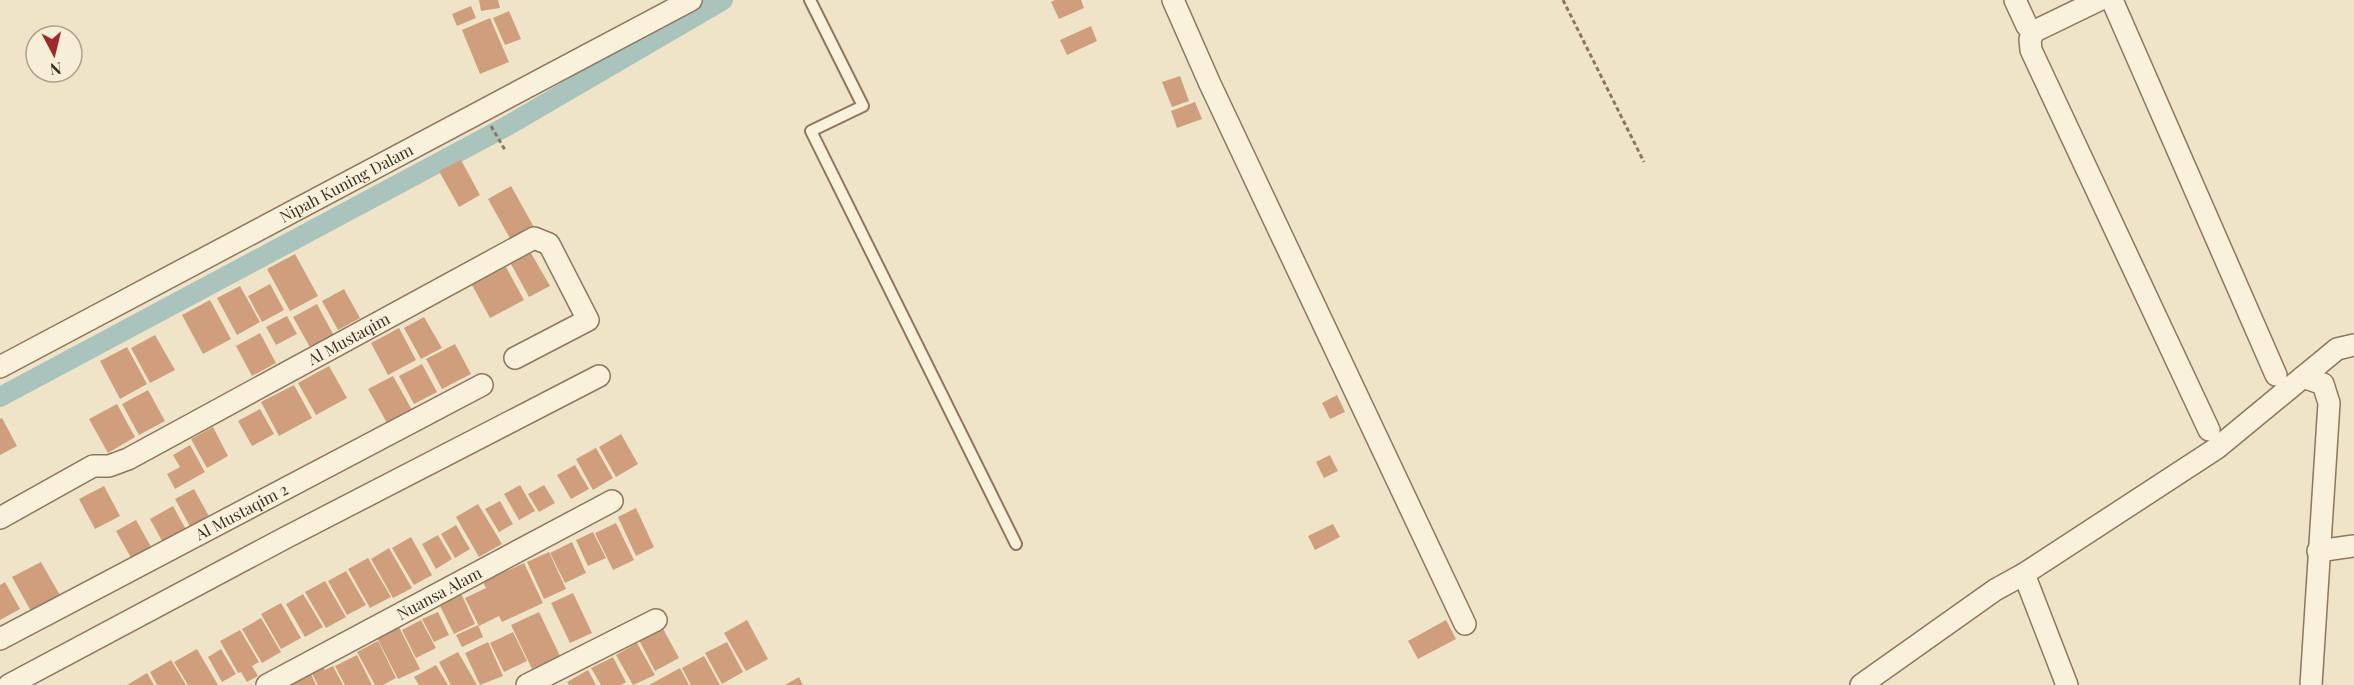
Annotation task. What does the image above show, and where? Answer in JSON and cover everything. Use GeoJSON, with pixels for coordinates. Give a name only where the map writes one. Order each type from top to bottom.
{"type":"FeatureCollection","features":[{"type":"Feature","properties":{"kind":"street","name":"Nipah Kuning Dalam"},"geometry":{"type":"LineString","coordinates":[[0,367],[691,0]]}},
{"type":"Feature","properties":{"kind":"street"},"geometry":{"type":"LineString","coordinates":[[1173,0],[1210,84],[1466,624]]}},
{"type":"Feature","properties":{"kind":"street"},"geometry":{"type":"LineString","coordinates":[[2014,0],[2027,26]]}},
{"type":"Feature","properties":{"kind":"street"},"geometry":{"type":"LineString","coordinates":[[2099,0],[2035,31],[2030,39],[2031,50],[2209,430]]}},
{"type":"Feature","properties":{"kind":"street"},"geometry":{"type":"LineString","coordinates":[[2112,0],[2276,375]]}},
{"type":"Feature","properties":{"kind":"street","name":"Al Mustaqim"},"geometry":{"type":"LineString","coordinates":[[0,518],[93,466],[109,466],[128,459],[534,238],[549,243],[588,320],[515,358]]}},
{"type":"Feature","properties":{"kind":"street"},"geometry":{"type":"LineString","coordinates":[[1861,685],[1995,590],[2024,574],[2217,447],[2337,349],[2354,345]]}},
{"type":"Feature","properties":{"kind":"street"},"geometry":{"type":"LineString","coordinates":[[9,685],[285,538],[599,376]]}},
{"type":"Feature","properties":{"kind":"street"},"geometry":{"type":"LineString","coordinates":[[2303,377],[2323,384],[2328,403],[2311,685]]}},
{"type":"Feature","properties":{"kind":"street","name":"Al Mustaqim 2"},"geometry":{"type":"LineString","coordinates":[[0,639],[482,385]]}},
{"type":"Feature","properties":{"kind":"street","name":"Nuansa Alam"},"geometry":{"type":"LineString","coordinates":[[267,685],[612,501]]}},
{"type":"Feature","properties":{"kind":"street"},"geometry":{"type":"LineString","coordinates":[[2318,551],[2354,546]]}},
{"type":"Feature","properties":{"kind":"street"},"geometry":{"type":"LineString","coordinates":[[2024,574],[2067,685]]}},
{"type":"Feature","properties":{"kind":"street"},"geometry":{"type":"LineString","coordinates":[[527,685],[656,620]]}},
{"type":"Feature","properties":{"kind":"lane"},"geometry":{"type":"LineString","coordinates":[[810,0],[863,106],[812,131],[1016,544]]}},
{"type":"Feature","properties":{"kind":"path"},"geometry":{"type":"LineString","coordinates":[[1563,0],[1644,162]]}},
{"type":"Feature","properties":{"kind":"path"},"geometry":{"type":"LineString","coordinates":[[496,136],[505,150]]}},
{"type":"Feature","properties":{"kind":"building"},"geometry":{"type":"Polygon","coordinates":[[[479,0],[498,0],[500,8],[481,11],[479,0]]]}},
{"type":"Feature","properties":{"kind":"building"},"geometry":{"type":"Polygon","coordinates":[[[1081,0],[1084,8],[1059,19],[1051,2],[1081,0]]]}},
{"type":"Feature","properties":{"kind":"building"},"geometry":{"type":"Polygon","coordinates":[[[471,6],[476,18],[457,26],[452,14],[471,6]]]}},
{"type":"Feature","properties":{"kind":"building"},"geometry":{"type":"Polygon","coordinates":[[[509,11],[521,39],[505,45],[493,18],[509,11]]]}},
{"type":"Feature","properties":{"kind":"building"},"geometry":{"type":"Polygon","coordinates":[[[490,18],[509,62],[480,74],[462,30],[490,18]]]}},
{"type":"Feature","properties":{"kind":"building"},"geometry":{"type":"Polygon","coordinates":[[[1091,26],[1097,41],[1067,55],[1060,40],[1091,26]]]}},
{"type":"Feature","properties":{"kind":"building"},"geometry":{"type":"Polygon","coordinates":[[[1180,76],[1189,101],[1172,107],[1162,82],[1180,76]]]}},
{"type":"Feature","properties":{"kind":"building"},"geometry":{"type":"Polygon","coordinates":[[[1195,102],[1202,119],[1177,128],[1171,111],[1195,102]]]}},
{"type":"Feature","properties":{"kind":"building"},"geometry":{"type":"Polygon","coordinates":[[[461,160],[480,195],[459,207],[439,171],[461,160]]]}},
{"type":"Feature","properties":{"kind":"building"},"geometry":{"type":"Polygon","coordinates":[[[511,186],[535,229],[512,242],[488,199],[511,186]]]}},
{"type":"Feature","properties":{"kind":"building"},"geometry":{"type":"Polygon","coordinates":[[[531,253],[550,286],[529,297],[511,264],[531,253]]]}},
{"type":"Feature","properties":{"kind":"building"},"geometry":{"type":"Polygon","coordinates":[[[295,254],[318,296],[290,311],[267,269],[295,254]]]}},
{"type":"Feature","properties":{"kind":"building"},"geometry":{"type":"Polygon","coordinates":[[[506,267],[524,300],[490,318],[472,285],[506,267]]]}},
{"type":"Feature","properties":{"kind":"building"},"geometry":{"type":"Polygon","coordinates":[[[270,284],[284,310],[262,322],[248,296],[270,284]]]}},
{"type":"Feature","properties":{"kind":"building"},"geometry":{"type":"Polygon","coordinates":[[[240,286],[260,322],[237,335],[217,298],[240,286]]]}},
{"type":"Feature","properties":{"kind":"building"},"geometry":{"type":"Polygon","coordinates":[[[344,289],[360,318],[338,330],[322,301],[344,289]]]}},
{"type":"Feature","properties":{"kind":"building"},"geometry":{"type":"Polygon","coordinates":[[[210,300],[231,339],[203,354],[182,315],[210,300]]]}},
{"type":"Feature","properties":{"kind":"building"},"geometry":{"type":"Polygon","coordinates":[[[317,304],[334,336],[311,349],[293,317],[317,304]]]}},
{"type":"Feature","properties":{"kind":"building"},"geometry":{"type":"Polygon","coordinates":[[[287,316],[297,334],[276,345],[266,327],[287,316]]]}},
{"type":"Feature","properties":{"kind":"building"},"geometry":{"type":"Polygon","coordinates":[[[424,317],[442,348],[421,359],[404,328],[424,317]]]}},
{"type":"Feature","properties":{"kind":"building"},"geometry":{"type":"Polygon","coordinates":[[[399,328],[416,360],[388,375],[371,343],[399,328]]]}},
{"type":"Feature","properties":{"kind":"building"},"geometry":{"type":"Polygon","coordinates":[[[260,333],[276,363],[252,376],[236,346],[260,333]]]}},
{"type":"Feature","properties":{"kind":"building"},"geometry":{"type":"Polygon","coordinates":[[[155,335],[175,370],[150,383],[131,348],[155,335]]]}},
{"type":"Feature","properties":{"kind":"building"},"geometry":{"type":"Polygon","coordinates":[[[455,344],[471,374],[442,389],[426,359],[455,344]]]}},
{"type":"Feature","properties":{"kind":"building"},"geometry":{"type":"Polygon","coordinates":[[[127,347],[147,384],[120,399],[100,361],[127,347]]]}},
{"type":"Feature","properties":{"kind":"building"},"geometry":{"type":"Polygon","coordinates":[[[422,364],[437,392],[414,404],[399,376],[422,364]]]}},
{"type":"Feature","properties":{"kind":"building"},"geometry":{"type":"Polygon","coordinates":[[[329,366],[347,398],[316,415],[298,383],[329,366]]]}},
{"type":"Feature","properties":{"kind":"building"},"geometry":{"type":"Polygon","coordinates":[[[393,376],[412,410],[387,423],[368,389],[393,376]]]}},
{"type":"Feature","properties":{"kind":"building"},"geometry":{"type":"Polygon","coordinates":[[[294,385],[312,418],[279,436],[261,402],[294,385]]]}},
{"type":"Feature","properties":{"kind":"building"},"geometry":{"type":"Polygon","coordinates":[[[148,390],[165,421],[139,435],[122,404],[148,390]]]}},
{"type":"Feature","properties":{"kind":"building"},"geometry":{"type":"Polygon","coordinates":[[[1337,395],[1345,412],[1330,419],[1322,403],[1337,395]]]}},
{"type":"Feature","properties":{"kind":"building"},"geometry":{"type":"Polygon","coordinates":[[[117,404],[135,437],[108,453],[89,419],[117,404]]]}},
{"type":"Feature","properties":{"kind":"building"},"geometry":{"type":"Polygon","coordinates":[[[260,409],[274,434],[252,446],[238,421],[260,409]]]}},
{"type":"Feature","properties":{"kind":"building"},"geometry":{"type":"Polygon","coordinates":[[[2,418],[17,446],[0,455],[0,419],[2,418]]]}},
{"type":"Feature","properties":{"kind":"building"},"geometry":{"type":"Polygon","coordinates":[[[213,427],[228,456],[207,468],[191,439],[213,427]]]}},
{"type":"Feature","properties":{"kind":"building"},"geometry":{"type":"Polygon","coordinates":[[[621,434],[638,464],[616,477],[599,447],[621,434]]]}},
{"type":"Feature","properties":{"kind":"building"},"geometry":{"type":"Polygon","coordinates":[[[190,445],[205,472],[175,489],[167,474],[180,467],[173,455],[190,445]]]}},
{"type":"Feature","properties":{"kind":"building"},"geometry":{"type":"Polygon","coordinates":[[[596,448],[613,478],[593,490],[576,459],[596,448]]]}},
{"type":"Feature","properties":{"kind":"building"},"geometry":{"type":"Polygon","coordinates":[[[1330,455],[1338,471],[1324,478],[1316,462],[1330,455]]]}},
{"type":"Feature","properties":{"kind":"building"},"geometry":{"type":"Polygon","coordinates":[[[575,465],[589,489],[571,499],[557,475],[575,465]]]}},
{"type":"Feature","properties":{"kind":"building"},"geometry":{"type":"Polygon","coordinates":[[[520,485],[535,511],[519,520],[504,494],[520,485]]]}},
{"type":"Feature","properties":{"kind":"building"},"geometry":{"type":"Polygon","coordinates":[[[544,485],[555,503],[539,512],[528,494],[544,485]]]}},
{"type":"Feature","properties":{"kind":"building"},"geometry":{"type":"Polygon","coordinates":[[[104,486],[120,516],[95,529],[79,499],[104,486]]]}},
{"type":"Feature","properties":{"kind":"building"},"geometry":{"type":"Polygon","coordinates":[[[194,489],[212,522],[193,532],[175,499],[194,489]]]}},
{"type":"Feature","properties":{"kind":"building"},"geometry":{"type":"Polygon","coordinates":[[[500,501],[513,524],[499,532],[485,509],[500,501]]]}},
{"type":"Feature","properties":{"kind":"building"},"geometry":{"type":"Polygon","coordinates":[[[478,504],[502,544],[479,557],[456,517],[478,504]]]}},
{"type":"Feature","properties":{"kind":"building"},"geometry":{"type":"Polygon","coordinates":[[[173,506],[189,535],[166,548],[150,519],[173,506]]]}},
{"type":"Feature","properties":{"kind":"building"},"geometry":{"type":"Polygon","coordinates":[[[636,508],[654,547],[636,556],[618,517],[636,508]]]}},
{"type":"Feature","properties":{"kind":"building"},"geometry":{"type":"Polygon","coordinates":[[[136,520],[154,552],[134,563],[116,531],[136,520]]]}},
{"type":"Feature","properties":{"kind":"building"},"geometry":{"type":"Polygon","coordinates":[[[616,523],[634,560],[613,570],[595,533],[616,523]]]}},
{"type":"Feature","properties":{"kind":"building"},"geometry":{"type":"Polygon","coordinates":[[[1333,524],[1340,537],[1315,550],[1308,536],[1333,524]]]}},
{"type":"Feature","properties":{"kind":"building"},"geometry":{"type":"Polygon","coordinates":[[[456,525],[470,549],[455,558],[441,534],[456,525]]]}},
{"type":"Feature","properties":{"kind":"building"},"geometry":{"type":"Polygon","coordinates":[[[593,532],[606,558],[588,566],[576,540],[593,532]]]}},
{"type":"Feature","properties":{"kind":"building"},"geometry":{"type":"Polygon","coordinates":[[[438,535],[452,559],[436,569],[422,544],[438,535]]]}},
{"type":"Feature","properties":{"kind":"building"},"geometry":{"type":"Polygon","coordinates":[[[411,537],[432,575],[414,585],[392,548],[411,537]]]}},
{"type":"Feature","properties":{"kind":"building"},"geometry":{"type":"Polygon","coordinates":[[[572,542],[586,573],[565,583],[550,553],[572,542]]]}},
{"type":"Feature","properties":{"kind":"building"},"geometry":{"type":"Polygon","coordinates":[[[389,548],[412,588],[393,598],[371,559],[389,548]]]}},
{"type":"Feature","properties":{"kind":"building"},"geometry":{"type":"Polygon","coordinates":[[[549,552],[566,589],[544,599],[527,562],[549,552]]]}},
{"type":"Feature","properties":{"kind":"building"},"geometry":{"type":"Polygon","coordinates":[[[368,558],[391,597],[370,608],[348,569],[368,558]]]}},
{"type":"Feature","properties":{"kind":"building"},"geometry":{"type":"Polygon","coordinates":[[[41,562],[61,597],[32,613],[12,577],[41,562]]]}},
{"type":"Feature","properties":{"kind":"building"},"geometry":{"type":"Polygon","coordinates":[[[524,563],[543,603],[502,622],[499,616],[479,626],[465,598],[486,588],[483,582],[524,563]]]}},
{"type":"Feature","properties":{"kind":"building"},"geometry":{"type":"Polygon","coordinates":[[[346,571],[366,605],[347,615],[328,581],[346,571]]]}},
{"type":"Feature","properties":{"kind":"building"},"geometry":{"type":"Polygon","coordinates":[[[325,581],[346,617],[326,628],[305,592],[325,581]]]}},
{"type":"Feature","properties":{"kind":"building"},"geometry":{"type":"Polygon","coordinates":[[[5,582],[20,609],[0,620],[0,585],[5,582]]]}},
{"type":"Feature","properties":{"kind":"building"},"geometry":{"type":"Polygon","coordinates":[[[460,591],[475,624],[454,634],[438,602],[460,591]]]}},
{"type":"Feature","properties":{"kind":"building"},"geometry":{"type":"Polygon","coordinates":[[[573,593],[592,633],[570,643],[551,603],[573,593]]]}},
{"type":"Feature","properties":{"kind":"building"},"geometry":{"type":"Polygon","coordinates":[[[303,594],[323,627],[305,637],[286,604],[303,594]]]}},
{"type":"Feature","properties":{"kind":"building"},"geometry":{"type":"Polygon","coordinates":[[[281,603],[301,638],[281,649],[261,614],[281,603]]]}},
{"type":"Feature","properties":{"kind":"building"},"geometry":{"type":"Polygon","coordinates":[[[438,612],[449,635],[434,642],[422,619],[438,612]]]}},
{"type":"Feature","properties":{"kind":"building"},"geometry":{"type":"Polygon","coordinates":[[[539,612],[560,656],[532,669],[511,625],[539,612]]]}},
{"type":"Feature","properties":{"kind":"building"},"geometry":{"type":"Polygon","coordinates":[[[261,618],[281,652],[262,663],[242,629],[261,618]]]}},
{"type":"Feature","properties":{"kind":"building"},"geometry":{"type":"Polygon","coordinates":[[[421,620],[436,648],[416,658],[402,630],[421,620]]]}},
{"type":"Feature","properties":{"kind":"building"},"geometry":{"type":"Polygon","coordinates":[[[747,620],[768,659],[746,671],[724,633],[747,620]]]}},
{"type":"Feature","properties":{"kind":"building"},"geometry":{"type":"Polygon","coordinates":[[[1446,620],[1456,639],[1418,659],[1408,641],[1446,620]]]}},
{"type":"Feature","properties":{"kind":"building"},"geometry":{"type":"Polygon","coordinates":[[[478,625],[483,637],[462,647],[456,635],[478,625]]]}},
{"type":"Feature","properties":{"kind":"building"},"geometry":{"type":"Polygon","coordinates":[[[399,627],[420,669],[398,679],[377,638],[399,627]]]}},
{"type":"Feature","properties":{"kind":"building"},"geometry":{"type":"Polygon","coordinates":[[[662,627],[679,658],[655,671],[639,640],[662,627]]]}},
{"type":"Feature","properties":{"kind":"building"},"geometry":{"type":"Polygon","coordinates":[[[240,630],[259,662],[252,666],[258,676],[247,682],[241,672],[238,673],[220,641],[240,630]]]}},
{"type":"Feature","properties":{"kind":"building"},"geometry":{"type":"Polygon","coordinates":[[[513,632],[527,661],[504,672],[490,643],[513,632]]]}},
{"type":"Feature","properties":{"kind":"building"},"geometry":{"type":"Polygon","coordinates":[[[378,641],[396,678],[383,685],[375,685],[357,652],[378,641]]]}},
{"type":"Feature","properties":{"kind":"building"},"geometry":{"type":"Polygon","coordinates":[[[488,642],[503,676],[480,685],[465,653],[488,642]]]}},
{"type":"Feature","properties":{"kind":"building"},"geometry":{"type":"Polygon","coordinates":[[[727,642],[743,672],[722,684],[705,653],[727,642]]]}},
{"type":"Feature","properties":{"kind":"building"},"geometry":{"type":"Polygon","coordinates":[[[637,643],[655,675],[633,685],[616,655],[637,643]]]}},
{"type":"Feature","properties":{"kind":"building"},"geometry":{"type":"Polygon","coordinates":[[[197,649],[218,685],[188,685],[174,662],[197,649]]]}},
{"type":"Feature","properties":{"kind":"building"},"geometry":{"type":"Polygon","coordinates":[[[221,649],[236,674],[222,682],[208,657],[221,649]]]}},
{"type":"Feature","properties":{"kind":"building"},"geometry":{"type":"Polygon","coordinates":[[[458,652],[477,685],[451,685],[439,662],[458,652]]]}},
{"type":"Feature","properties":{"kind":"building"},"geometry":{"type":"Polygon","coordinates":[[[357,655],[372,685],[345,685],[335,666],[357,655]]]}},
{"type":"Feature","properties":{"kind":"building"},"geometry":{"type":"Polygon","coordinates":[[[704,656],[720,685],[691,685],[682,668],[704,656]]]}},
{"type":"Feature","properties":{"kind":"building"},"geometry":{"type":"Polygon","coordinates":[[[613,657],[626,682],[621,685],[601,685],[591,668],[613,657]]]}},
{"type":"Feature","properties":{"kind":"building"},"geometry":{"type":"Polygon","coordinates":[[[171,660],[186,685],[157,685],[150,672],[171,660]]]}},
{"type":"Feature","properties":{"kind":"building"},"geometry":{"type":"Polygon","coordinates":[[[321,664],[325,670],[333,666],[343,685],[318,685],[310,670],[321,664]]]}},
{"type":"Feature","properties":{"kind":"building"},"geometry":{"type":"Polygon","coordinates":[[[436,665],[448,685],[419,685],[414,677],[436,665]]]}},
{"type":"Feature","properties":{"kind":"building"},"geometry":{"type":"Polygon","coordinates":[[[680,668],[689,685],[649,685],[680,668]]]}},
{"type":"Feature","properties":{"kind":"building"},"geometry":{"type":"Polygon","coordinates":[[[588,670],[596,685],[569,685],[567,682],[588,670]]]}},
{"type":"Feature","properties":{"kind":"building"},"geometry":{"type":"Polygon","coordinates":[[[147,673],[154,685],[127,685],[147,673]]]}},
{"type":"Feature","properties":{"kind":"building"},"geometry":{"type":"Polygon","coordinates":[[[311,674],[316,685],[288,685],[311,674]]]}},
{"type":"Feature","properties":{"kind":"building"},"geometry":{"type":"Polygon","coordinates":[[[799,677],[803,685],[785,685],[799,677]]]}},
{"type":"Feature","properties":{"kind":"waterway"},"geometry":{"type":"LineString","coordinates":[[0,397],[507,126],[723,0]]}}]}
